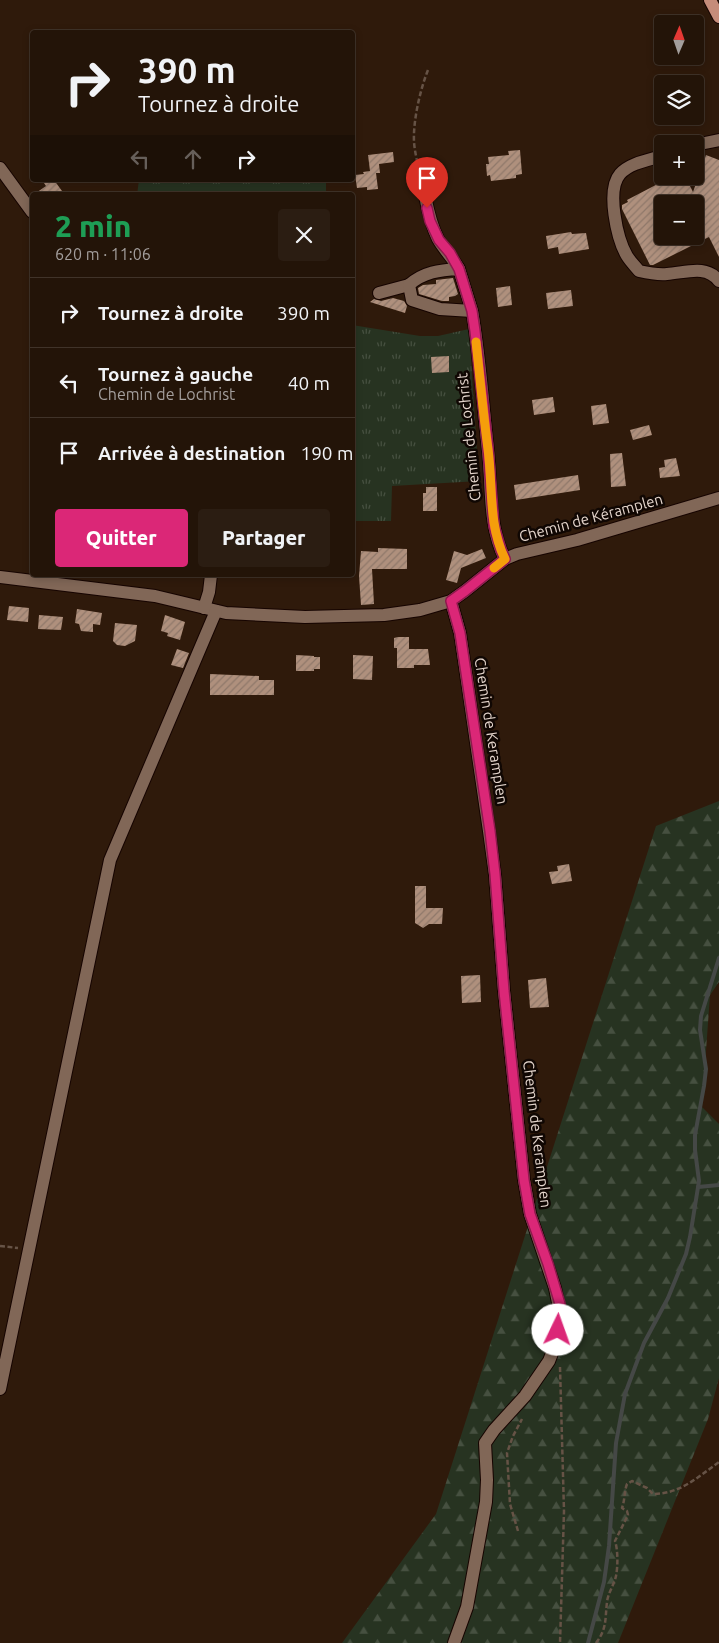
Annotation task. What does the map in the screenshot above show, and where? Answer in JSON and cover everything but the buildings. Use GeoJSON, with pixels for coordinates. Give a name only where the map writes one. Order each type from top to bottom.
{"type":"FeatureCollection","features":[{"type":"Feature","properties":{"kind":"main road"},"geometry":{"type":"LineString","coordinates":[[710,0],[719,18]]}},
{"type":"Feature","properties":{"kind":"street"},"geometry":{"type":"LineString","coordinates":[[704,144],[719,140]]}},
{"type":"Feature","properties":{"kind":"street"},"geometry":{"type":"LineString","coordinates":[[654,159],[630,167],[620,174],[615,182],[615,220],[627,257],[639,271],[666,274],[692,270],[705,271],[715,276],[719,281]]}},
{"type":"Feature","properties":{"kind":"street"},"geometry":{"type":"LineString","coordinates":[[0,168],[30,209]]}},
{"type":"Feature","properties":{"kind":"street","name":"Chemin de Lochrist"},"geometry":{"type":"LineString","coordinates":[[424,196],[430,221],[439,240],[450,253],[459,269],[472,311],[488,448],[494,526],[505,559]]}},
{"type":"Feature","properties":{"kind":"street"},"geometry":{"type":"LineString","coordinates":[[379,293],[409,285],[417,278],[426,274],[440,270],[459,269]]}},
{"type":"Feature","properties":{"kind":"street"},"geometry":{"type":"LineString","coordinates":[[409,285],[412,300],[440,308],[472,311]]}},
{"type":"Feature","properties":{"kind":"street","name":"Chemin de Kéramplen"},"geometry":{"type":"LineString","coordinates":[[0,577],[155,596],[210,610],[250,615],[351,617],[411,611],[451,601],[505,559],[517,554],[577,540],[719,498]]}},
{"type":"Feature","properties":{"kind":"street"},"geometry":{"type":"LineString","coordinates":[[0,1389],[110,860],[210,610],[209,592],[212,577]]}},
{"type":"Feature","properties":{"kind":"street","name":"Chemin de Keramplen"},"geometry":{"type":"LineString","coordinates":[[451,601],[460,633],[491,840],[504,991],[524,1180],[530,1214],[548,1264],[560,1304],[561,1317],[556,1343],[549,1361],[525,1396],[494,1430],[485,1443],[486,1502],[467,1607],[454,1643]]}},
{"type":"Feature","properties":{"kind":"path"},"geometry":{"type":"LineString","coordinates":[[424,196],[414,143],[420,96],[428,70]]}},
{"type":"Feature","properties":{"kind":"path"},"geometry":{"type":"LineString","coordinates":[[0,1246],[29,1250]]}},
{"type":"Feature","properties":{"kind":"path"},"geometry":{"type":"LineString","coordinates":[[556,1343],[559,1363],[564,1511],[560,1643]]}},
{"type":"Feature","properties":{"kind":"path"},"geometry":{"type":"LineString","coordinates":[[518,1531],[510,1504],[507,1453],[524,1415]]}},
{"type":"Feature","properties":{"kind":"path"},"geometry":{"type":"LineString","coordinates":[[596,1643],[607,1622],[607,1601],[616,1577],[615,1540],[628,1515],[627,1511],[622,1508],[627,1484],[632,1481],[647,1488],[653,1494],[662,1494],[688,1486],[719,1462]]}},
{"type":"Feature","properties":{"kind":"green space"},"geometry":{"type":"Polygon","coordinates":[[[139,182],[326,182],[326,192],[137,192],[139,182]]]}},
{"type":"Feature","properties":{"kind":"green space"},"geometry":{"type":"Polygon","coordinates":[[[355,325],[420,336],[438,336],[469,329],[479,481],[392,486],[391,521],[355,521],[355,325]]]}},
{"type":"Feature","properties":{"kind":"green space"},"geometry":{"type":"Polygon","coordinates":[[[719,801],[719,982],[710,995],[702,1107],[719,1124],[719,1378],[708,1419],[618,1643],[342,1643],[436,1514],[656,826],[719,801]]]}},
{"type":"Feature","properties":{"kind":"waterway"},"geometry":{"type":"LineString","coordinates":[[588,1643],[604,1582],[609,1546],[616,1443],[625,1394],[644,1343],[668,1298],[686,1254],[690,1237],[699,1181],[695,1135],[706,1069],[700,1030],[701,1016],[719,958]]}},
{"type":"Feature","properties":{"kind":"waterway"},"geometry":{"type":"LineString","coordinates":[[698,1187],[719,1185]]}},
{"type":"Feature","properties":{"kind":"slow traffic"},"geometry":{"type":"LineString","coordinates":[[476,342],[488,448],[494,526],[505,559],[494,568]]}},
{"type":"Feature","properties":{"kind":"route"},"geometry":{"type":"LineString","coordinates":[[427,208],[430,221],[439,240],[450,253],[459,269],[472,311],[488,448],[494,526],[505,559],[451,601],[460,633],[490,831],[504,991],[524,1180],[530,1214],[539,1236],[560,1304],[561,1317],[558,1330]]}}]}
